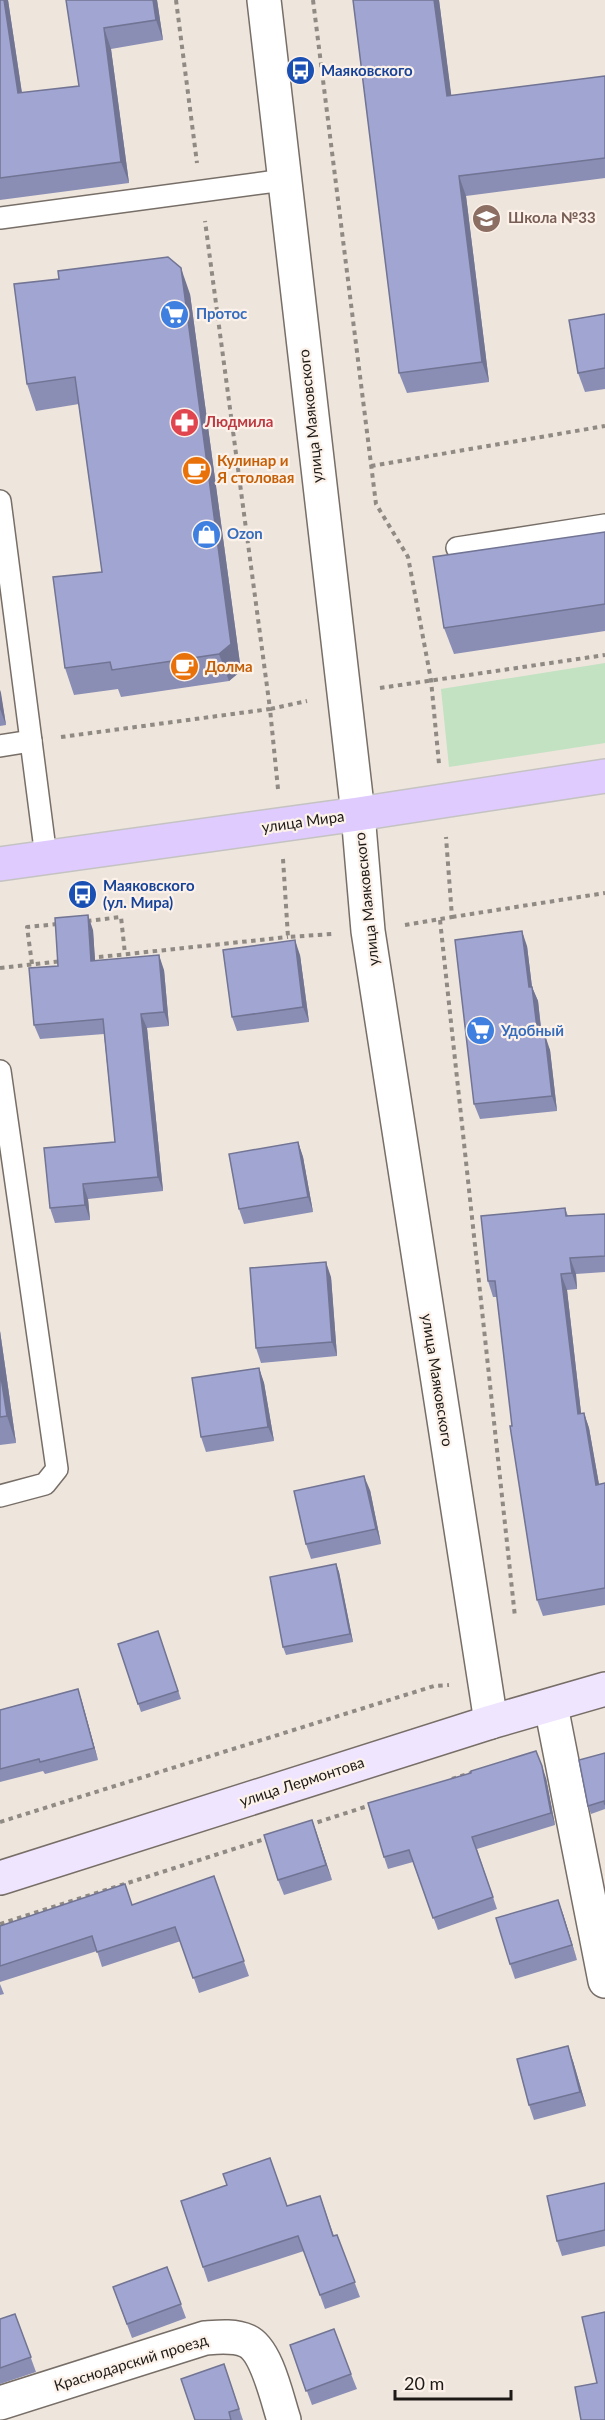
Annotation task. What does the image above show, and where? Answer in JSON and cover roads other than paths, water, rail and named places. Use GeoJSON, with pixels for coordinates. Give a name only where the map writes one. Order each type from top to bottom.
{"type":"FeatureCollection","features":[{"type":"Feature","properties":{"kind":"main road","name":"улица Мира"},"geometry":{"type":"LineString","coordinates":[[0,864],[358,814],[605,776]]}},
{"type":"Feature","properties":{"kind":"main road","name":"улица Лермонтова"},"geometry":{"type":"LineString","coordinates":[[0,1878],[491,1722],[605,1689]]}},
{"type":"Feature","properties":{"kind":"street","name":"улица Маяковского"},"geometry":{"type":"LineString","coordinates":[[264,0],[358,814],[368,931],[491,1722]]}},
{"type":"Feature","properties":{"kind":"street"},"geometry":{"type":"LineString","coordinates":[[551,1706],[605,1981]]}},
{"type":"Feature","properties":{"kind":"street","name":"Краснодарский проезд"},"geometry":{"type":"LineString","coordinates":[[0,2403],[205,2338],[228,2337],[248,2341],[262,2354],[284,2420]]}},
{"type":"Feature","properties":{"kind":"lane"},"geometry":{"type":"LineString","coordinates":[[0,218],[284,180]]}},
{"type":"Feature","properties":{"kind":"lane"},"geometry":{"type":"LineString","coordinates":[[0,501],[46,857]]}},
{"type":"Feature","properties":{"kind":"lane"},"geometry":{"type":"LineString","coordinates":[[457,548],[605,525]]}},
{"type":"Feature","properties":{"kind":"lane"},"geometry":{"type":"LineString","coordinates":[[0,746],[31,741]]}},
{"type":"Feature","properties":{"kind":"lane"},"geometry":{"type":"LineString","coordinates":[[0,1071],[8,1174],[57,1469],[45,1484],[0,1496]]}},
{"type":"Feature","properties":{"kind":"place","name":"Маяковского"},"geometry":{"type":"Point","coordinates":[300,71]}},
{"type":"Feature","properties":{"kind":"place","name":"Школа №33"},"geometry":{"type":"Point","coordinates":[487,218]}},
{"type":"Feature","properties":{"kind":"place","name":"Протос"},"geometry":{"type":"Point","coordinates":[175,314]}},
{"type":"Feature","properties":{"kind":"place","name":"Людмила"},"geometry":{"type":"Point","coordinates":[184,422]}},
{"type":"Feature","properties":{"kind":"place","name":"Кулинар и Я столовая"},"geometry":{"type":"Point","coordinates":[196,470]}},
{"type":"Feature","properties":{"kind":"place","name":"Ozon"},"geometry":{"type":"Point","coordinates":[206,534]}},
{"type":"Feature","properties":{"kind":"place","name":"Долма"},"geometry":{"type":"Point","coordinates":[184,667]}},
{"type":"Feature","properties":{"kind":"place","name":"Маяковского (ул. Мира)"},"geometry":{"type":"Point","coordinates":[82,895]}},
{"type":"Feature","properties":{"kind":"place","name":"Удобный"},"geometry":{"type":"Point","coordinates":[480,1031]}}]}
